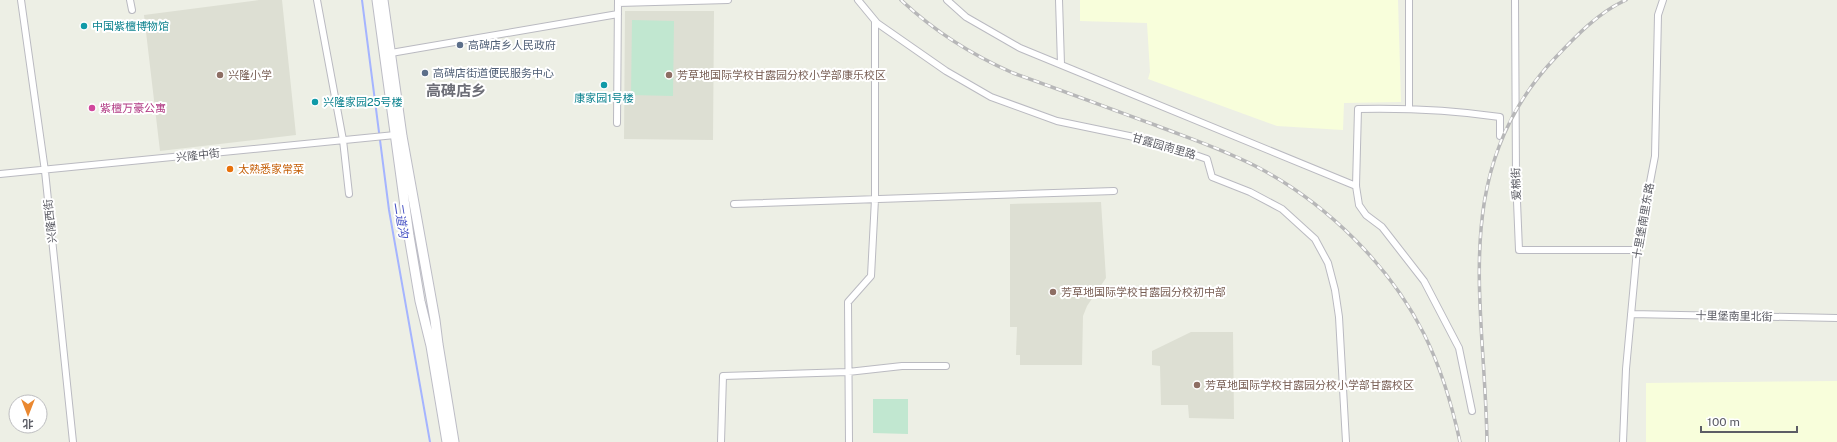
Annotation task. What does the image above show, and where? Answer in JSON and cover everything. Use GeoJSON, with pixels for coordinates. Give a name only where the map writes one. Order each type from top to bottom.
{"type":"FeatureCollection","features":[{"type":"Feature","properties":{"kind":"street","name":"兴隆西街"},"geometry":{"type":"LineString","coordinates":[[21,0],[45,171],[73,442]]}},
{"type":"Feature","properties":{"kind":"street"},"geometry":{"type":"LineString","coordinates":[[130,0],[132,10]]}},
{"type":"Feature","properties":{"kind":"street"},"geometry":{"type":"LineString","coordinates":[[317,0],[343,140],[349,194]]}},
{"type":"Feature","properties":{"kind":"street"},"geometry":{"type":"LineString","coordinates":[[377,0],[394,135],[413,262],[454,442]]}},
{"type":"Feature","properties":{"kind":"street"},"geometry":{"type":"LineString","coordinates":[[383,0],[402,136],[435,320],[447,442]]}},
{"type":"Feature","properties":{"kind":"street"},"geometry":{"type":"LineString","coordinates":[[617,123],[618,2],[728,0]]}},
{"type":"Feature","properties":{"kind":"street","name":"甘露园南里路"},"geometry":{"type":"LineString","coordinates":[[858,0],[875,21],[946,71],[991,97],[1057,121],[1158,142],[1207,159],[1212,177],[1250,192],[1282,209],[1314,239],[1328,263],[1335,290],[1339,317],[1346,442]]}},
{"type":"Feature","properties":{"kind":"street"},"geometry":{"type":"LineString","coordinates":[[947,0],[966,18],[1020,48],[1356,186]]}},
{"type":"Feature","properties":{"kind":"street"},"geometry":{"type":"LineString","coordinates":[[1059,0],[1060,64]]}},
{"type":"Feature","properties":{"kind":"street"},"geometry":{"type":"LineString","coordinates":[[1409,0],[1409,108]]}},
{"type":"Feature","properties":{"kind":"street","name":"爱棉街"},"geometry":{"type":"LineString","coordinates":[[1515,0],[1516,177],[1519,250],[1637,250]]}},
{"type":"Feature","properties":{"kind":"street","name":"十里堡南里东路"},"geometry":{"type":"LineString","coordinates":[[1623,442],[1631,314],[1637,250],[1655,156],[1658,15],[1663,0]]}},
{"type":"Feature","properties":{"kind":"street"},"geometry":{"type":"LineString","coordinates":[[391,53],[618,14]]}},
{"type":"Feature","properties":{"kind":"street"},"geometry":{"type":"LineString","coordinates":[[849,442],[848,302],[871,276],[875,199],[875,21]]}},
{"type":"Feature","properties":{"kind":"street"},"geometry":{"type":"LineString","coordinates":[[1472,411],[1459,348],[1447,322],[1424,281],[1382,227],[1366,215],[1359,205],[1356,186],[1358,109],[1409,108],[1457,111],[1500,117],[1500,136]]}},
{"type":"Feature","properties":{"kind":"street","name":"兴隆中街"},"geometry":{"type":"LineString","coordinates":[[0,174],[45,171],[394,135]]}},
{"type":"Feature","properties":{"kind":"street"},"geometry":{"type":"LineString","coordinates":[[734,204],[1114,191]]}},
{"type":"Feature","properties":{"kind":"street","name":"十里堡南里北街"},"geometry":{"type":"LineString","coordinates":[[1631,314],[1837,318]]}},
{"type":"Feature","properties":{"kind":"street"},"geometry":{"type":"LineString","coordinates":[[721,442],[723,376],[848,372],[902,366],[946,366]]}},
{"type":"Feature","properties":{"kind":"shaded area","name":"兴隆小学"},"geometry":{"type":"Polygon","coordinates":[[[259,0],[282,0],[296,135],[160,151],[144,15],[259,0]]]}},
{"type":"Feature","properties":{"kind":"shaded area"},"geometry":{"type":"Polygon","coordinates":[[[1080,0],[1398,0],[1401,102],[1344,103],[1343,130],[1277,126],[1148,79],[1150,72],[1147,23],[1080,21],[1080,0]]]}},
{"type":"Feature","properties":{"kind":"shaded area","name":"芳草地国际学校甘露园分校小学部康乐校区"},"geometry":{"type":"Polygon","coordinates":[[[625,11],[714,11],[713,140],[624,139],[625,11]]]}},
{"type":"Feature","properties":{"kind":"shaded area"},"geometry":{"type":"Polygon","coordinates":[[[632,20],[674,21],[673,96],[631,95],[632,20]]]}},
{"type":"Feature","properties":{"kind":"shaded area","name":"芳草地国际学校甘露园分校初中部"},"geometry":{"type":"Polygon","coordinates":[[[1101,202],[1106,278],[1087,306],[1083,316],[1082,365],[1020,365],[1020,355],[1016,355],[1017,327],[1010,327],[1010,204],[1101,202]]]}},
{"type":"Feature","properties":{"kind":"shaded area","name":"芳草地国际学校甘露园分校小学部甘露校区"},"geometry":{"type":"Polygon","coordinates":[[[1191,332],[1233,332],[1234,419],[1189,418],[1188,405],[1161,405],[1160,366],[1152,365],[1152,351],[1191,332]]]}},
{"type":"Feature","properties":{"kind":"shaded area"},"geometry":{"type":"Polygon","coordinates":[[[1837,381],[1837,442],[1646,442],[1646,383],[1837,381]]]}},
{"type":"Feature","properties":{"kind":"shaded area"},"geometry":{"type":"Polygon","coordinates":[[[873,399],[908,399],[908,434],[873,433],[873,399]]]}},
{"type":"Feature","properties":{"kind":"waterway","name":"二道沟"},"geometry":{"type":"LineString","coordinates":[[362,0],[389,210],[430,442]]}},
{"type":"Feature","properties":{"kind":"railway"},"geometry":{"type":"LineString","coordinates":[[901,0],[940,32],[968,50],[998,66],[1013,73],[1236,156],[1261,169],[1310,200],[1333,219],[1375,261],[1394,285],[1410,309],[1424,334],[1441,373],[1450,401],[1460,442]]}},
{"type":"Feature","properties":{"kind":"railway"},"geometry":{"type":"LineString","coordinates":[[1487,442],[1479,288],[1480,239],[1486,192],[1499,145],[1522,100],[1556,57],[1597,18],[1606,11],[1626,0]]}},
{"type":"Feature","properties":{"kind":"place","name":"中国紫檀博物馆"},"geometry":{"type":"Point","coordinates":[84,26]}},
{"type":"Feature","properties":{"kind":"place","name":"高碑店乡人民政府"},"geometry":{"type":"Point","coordinates":[460,45]}},
{"type":"Feature","properties":{"kind":"place","name":"高碑店街道便民服务中心"},"geometry":{"type":"Point","coordinates":[425,73]}},
{"type":"Feature","properties":{"kind":"place","name":"兴隆小学"},"geometry":{"type":"Point","coordinates":[220,75]}},
{"type":"Feature","properties":{"kind":"place","name":"芳草地国际学校甘露园分校小学部康乐校区"},"geometry":{"type":"Point","coordinates":[669,75]}},
{"type":"Feature","properties":{"kind":"place","name":"康家园1号楼"},"geometry":{"type":"Point","coordinates":[604,85]}},
{"type":"Feature","properties":{"kind":"place","name":"兴隆家园25号楼"},"geometry":{"type":"Point","coordinates":[315,102]}},
{"type":"Feature","properties":{"kind":"place","name":"紫檀万豪公寓"},"geometry":{"type":"Point","coordinates":[92,108]}},
{"type":"Feature","properties":{"kind":"place","name":"太熟悉家常菜"},"geometry":{"type":"Point","coordinates":[230,169]}},
{"type":"Feature","properties":{"kind":"place","name":"芳草地国际学校甘露园分校初中部"},"geometry":{"type":"Point","coordinates":[1053,292]}},
{"type":"Feature","properties":{"kind":"place","name":"芳草地国际学校甘露园分校小学部甘露校区"},"geometry":{"type":"Point","coordinates":[1197,385]}},
{"type":"Feature","properties":{"kind":"district","name":"高碑店乡"},"geometry":{"type":"Point","coordinates":[456,90]}}]}
